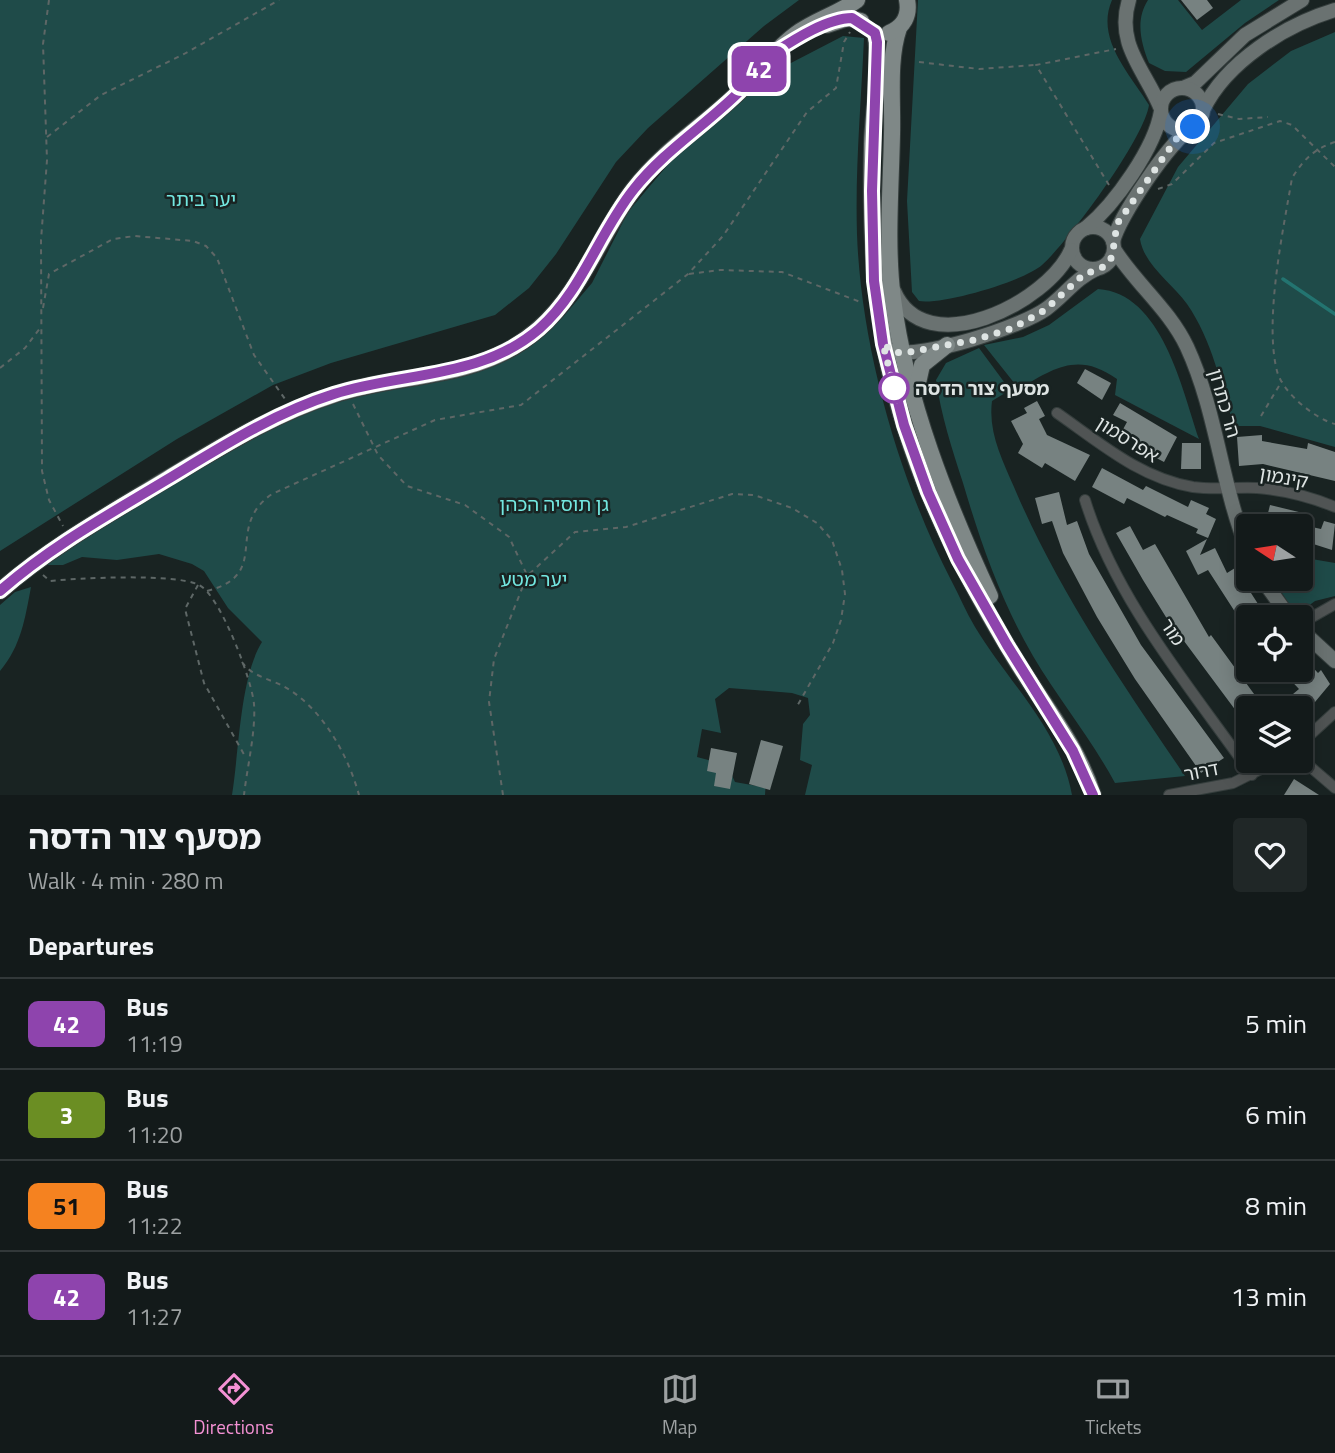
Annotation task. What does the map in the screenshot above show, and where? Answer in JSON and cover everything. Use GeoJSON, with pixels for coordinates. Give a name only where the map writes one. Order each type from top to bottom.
{"type":"FeatureCollection","features":[{"type":"Feature","properties":{"kind":"main road"},"geometry":{"type":"LineString","coordinates":[[857,19],[858,0]]}},
{"type":"Feature","properties":{"kind":"main road"},"geometry":{"type":"LineString","coordinates":[[0,591],[32,563],[70,538],[226,444],[292,409],[348,391],[472,365],[524,341],[565,303],[634,189],[667,154],[740,91],[772,54],[805,28],[858,0]]}},
{"type":"Feature","properties":{"kind":"main road"},"geometry":{"type":"LineString","coordinates":[[907,0],[908,14],[899,28],[894,52],[892,284],[916,404],[980,575],[1006,628],[1078,747],[1095,795]]}},
{"type":"Feature","properties":{"kind":"main road"},"geometry":{"type":"LineString","coordinates":[[857,19],[875,33],[888,33],[899,28]]}},
{"type":"Feature","properties":{"kind":"main road"},"geometry":{"type":"LineString","coordinates":[[772,54],[815,31],[857,19]]}},
{"type":"Feature","properties":{"kind":"main road"},"geometry":{"type":"LineString","coordinates":[[875,33],[872,240],[876,308],[907,436],[943,526],[999,632],[1073,751],[1095,795]]}},
{"type":"Feature","properties":{"kind":"main road"},"geometry":{"type":"LineString","coordinates":[[916,404],[916,383],[922,365],[947,345]]}},
{"type":"Feature","properties":{"kind":"street"},"geometry":{"type":"LineString","coordinates":[[1129,0],[1124,33],[1128,46],[1171,128],[1186,130],[1193,127]]}},
{"type":"Feature","properties":{"kind":"street"},"geometry":{"type":"LineString","coordinates":[[892,284],[900,303],[912,315],[938,325],[955,324],[1005,310],[1034,294],[1060,270],[1075,236],[1086,228],[1115,195],[1152,142],[1165,97],[1195,83],[1254,28],[1302,0]]}},
{"type":"Feature","properties":{"kind":"street"},"geometry":{"type":"LineString","coordinates":[[883,344],[894,352],[904,353],[947,345],[1013,328],[1045,310],[1083,275],[1100,268],[1114,246],[1117,224],[1177,138],[1193,127],[1225,79],[1256,51],[1290,29],[1335,10]]}},
{"type":"Feature","properties":{"kind":"street"},"geometry":{"type":"LineString","coordinates":[[1144,76],[1196,94],[1204,108]]}},
{"type":"Feature","properties":{"kind":"street"},"geometry":{"type":"LineString","coordinates":[[1086,228],[1101,229],[1114,246]]}},
{"type":"Feature","properties":{"kind":"street","name":"הר כתרון"},"geometry":{"type":"LineString","coordinates":[[1114,246],[1137,279],[1172,320],[1187,348],[1210,415],[1226,489],[1236,517]]}},
{"type":"Feature","properties":{"kind":"street"},"geometry":{"type":"LineString","coordinates":[[1071,250],[1082,267],[1100,268]]}},
{"type":"Feature","properties":{"kind":"street","name":"הר כתרון"},"geometry":{"type":"LineString","coordinates":[[1100,268],[1126,272],[1137,279]]}},
{"type":"Feature","properties":{"kind":"street","name":"אפרסמון"},"geometry":{"type":"LineString","coordinates":[[1057,413],[1147,473],[1195,487],[1226,489]]}},
{"type":"Feature","properties":{"kind":"street","name":"קינמון"},"geometry":{"type":"LineString","coordinates":[[1226,489],[1256,488],[1293,494],[1335,507]]}},
{"type":"Feature","properties":{"kind":"street","name":"מור"},"geometry":{"type":"LineString","coordinates":[[1084,500],[1095,535],[1116,575],[1252,775]]}},
{"type":"Feature","properties":{"kind":"street"},"geometry":{"type":"LineString","coordinates":[[1313,617],[1335,604]]}},
{"type":"Feature","properties":{"kind":"street"},"geometry":{"type":"LineString","coordinates":[[1313,641],[1335,661]]}},
{"type":"Feature","properties":{"kind":"street"},"geometry":{"type":"LineString","coordinates":[[1313,732],[1335,712]]}},
{"type":"Feature","properties":{"kind":"street"},"geometry":{"type":"LineString","coordinates":[[1313,769],[1335,788]]}},
{"type":"Feature","properties":{"kind":"street","name":"דרור"},"geometry":{"type":"LineString","coordinates":[[1169,795],[1233,783],[1256,773]]}},
{"type":"Feature","properties":{"kind":"path"},"geometry":{"type":"LineString","coordinates":[[49,0],[43,44],[47,138],[41,240],[42,471],[49,500],[70,538]]}},
{"type":"Feature","properties":{"kind":"path"},"geometry":{"type":"LineString","coordinates":[[47,138],[101,95],[184,54],[279,0]]}},
{"type":"Feature","properties":{"kind":"path"},"geometry":{"type":"LineString","coordinates":[[207,591],[225,587],[237,579],[245,564],[246,535],[258,504],[272,494],[435,420],[521,405],[688,274],[723,236],[807,112],[836,88],[844,42],[857,19]]}},
{"type":"Feature","properties":{"kind":"path"},"geometry":{"type":"LineString","coordinates":[[919,62],[979,69],[1037,65],[1128,46]]}},
{"type":"Feature","properties":{"kind":"path"},"geometry":{"type":"LineString","coordinates":[[1037,65],[1115,195]]}},
{"type":"Feature","properties":{"kind":"path"},"geometry":{"type":"LineString","coordinates":[[1204,108],[1239,120],[1268,117]]}},
{"type":"Feature","properties":{"kind":"path"},"geometry":{"type":"LineString","coordinates":[[1139,193],[1172,184],[1214,143],[1280,121],[1292,125],[1335,167]]}},
{"type":"Feature","properties":{"kind":"path"},"geometry":{"type":"LineString","coordinates":[[1335,142],[1317,148],[1303,161],[1292,178],[1274,298],[1275,360],[1278,374],[1310,414],[1335,424]]}},
{"type":"Feature","properties":{"kind":"path"},"geometry":{"type":"LineString","coordinates":[[0,368],[25,348],[42,326],[44,287],[49,274],[113,239],[135,236],[193,241],[206,246],[217,258],[254,355],[292,409]]}},
{"type":"Feature","properties":{"kind":"path"},"geometry":{"type":"LineString","coordinates":[[688,274],[720,270],[782,272],[876,308]]}},
{"type":"Feature","properties":{"kind":"path"},"geometry":{"type":"LineString","coordinates":[[1261,416],[1282,380]]}},
{"type":"Feature","properties":{"kind":"path"},"geometry":{"type":"LineString","coordinates":[[348,391],[374,447],[407,486],[464,505],[509,537],[527,576]]}},
{"type":"Feature","properties":{"kind":"path"},"geometry":{"type":"LineString","coordinates":[[503,795],[489,702],[494,659],[527,576],[575,532],[626,527],[732,494],[754,495],[792,508],[817,523],[832,540],[842,569],[845,594],[841,620],[833,643],[796,708]]}},
{"type":"Feature","properties":{"kind":"path"},"geometry":{"type":"LineString","coordinates":[[32,563],[50,581],[123,578],[198,584],[207,591],[244,665],[284,687],[319,718],[342,752],[359,795]]}},
{"type":"Feature","properties":{"kind":"path"},"geometry":{"type":"LineString","coordinates":[[198,584],[185,610],[204,683],[248,761]]}},
{"type":"Feature","properties":{"kind":"path"},"geometry":{"type":"LineString","coordinates":[[239,653],[254,704],[244,795]]}},
{"type":"Feature","properties":{"kind":"green space","name":"יער ביתר"},"geometry":{"type":"Polygon","coordinates":[[[0,0],[799,0],[764,26],[648,128],[616,162],[556,254],[529,288],[495,315],[331,363],[273,385],[177,439],[0,551],[0,0]]]}},
{"type":"Feature","properties":{"kind":"green space"},"geometry":{"type":"Polygon","coordinates":[[[918,0],[1112,0],[1108,14],[1111,42],[1124,68],[1149,105],[1134,141],[1104,189],[1042,265],[1019,278],[964,296],[930,301],[919,301],[912,292],[907,201],[918,0]]]}},
{"type":"Feature","properties":{"kind":"green space"},"geometry":{"type":"Polygon","coordinates":[[[1148,0],[1178,0],[1202,30],[1241,0],[1279,0],[1245,23],[1186,72],[1165,71],[1149,63],[1140,23],[1148,0]]]}},
{"type":"Feature","properties":{"kind":"green space"},"geometry":{"type":"Polygon","coordinates":[[[1335,32],[1335,447],[1260,426],[1234,426],[1215,363],[1196,318],[1147,257],[1140,239],[1178,167],[1248,84],[1291,51],[1335,32]]]}},
{"type":"Feature","properties":{"kind":"green space","name":"יער מטע"},"geometry":{"type":"Polygon","coordinates":[[[843,36],[864,38],[857,210],[860,277],[875,367],[899,456],[932,541],[951,580],[975,627],[1045,727],[1066,771],[1072,795],[805,795],[812,765],[800,760],[803,724],[810,715],[808,698],[792,693],[729,688],[715,699],[721,733],[702,729],[697,757],[727,765],[735,782],[757,786],[766,779],[765,795],[232,795],[245,694],[249,675],[262,642],[228,608],[204,571],[192,564],[159,554],[117,560],[82,557],[63,565],[40,565],[273,424],[356,393],[432,383],[518,353],[563,317],[592,283],[628,212],[671,161],[743,98],[789,64],[843,36]]]}},
{"type":"Feature","properties":{"kind":"green space"},"geometry":{"type":"Polygon","coordinates":[[[1098,289],[1120,295],[1138,307],[1154,325],[1176,371],[1199,439],[1115,395],[1117,379],[1091,366],[1079,364],[1056,369],[1019,389],[984,345],[1023,337],[1049,325],[1098,289]]]}},
{"type":"Feature","properties":{"kind":"green space"},"geometry":{"type":"Polygon","coordinates":[[[979,348],[1010,390],[992,401],[992,424],[1001,456],[1031,525],[1092,636],[1185,776],[1115,783],[1043,672],[1011,614],[970,506],[947,432],[936,380],[946,363],[979,348]]]}},
{"type":"Feature","properties":{"kind":"green space"},"geometry":{"type":"Polygon","coordinates":[[[1313,559],[1335,563],[1335,596],[1310,605],[1290,605],[1281,592],[1313,591],[1313,559]]]}},
{"type":"Feature","properties":{"kind":"green space"},"geometry":{"type":"Polygon","coordinates":[[[31,587],[17,642],[0,671],[0,605],[15,592],[31,587]]]}},
{"type":"Feature","properties":{"kind":"building"},"geometry":{"type":"Polygon","coordinates":[[[1181,0],[1207,0],[1213,8],[1197,20],[1181,0]]]}},
{"type":"Feature","properties":{"kind":"building"},"geometry":{"type":"Polygon","coordinates":[[[1085,369],[1111,383],[1102,400],[1077,383],[1085,369]]]}},
{"type":"Feature","properties":{"kind":"building"},"geometry":{"type":"Polygon","coordinates":[[[1037,401],[1045,416],[1039,419],[1047,435],[1090,455],[1075,481],[1045,463],[1042,468],[1018,453],[1023,444],[1011,421],[1027,413],[1024,408],[1037,401]]]}},
{"type":"Feature","properties":{"kind":"building"},"geometry":{"type":"Polygon","coordinates":[[[1120,403],[1177,437],[1164,462],[1141,450],[1143,445],[1121,433],[1127,422],[1113,415],[1120,403]]]}},
{"type":"Feature","properties":{"kind":"building"},"geometry":{"type":"Polygon","coordinates":[[[1262,435],[1262,441],[1307,449],[1308,443],[1335,452],[1335,481],[1263,464],[1239,466],[1237,437],[1262,435]]]}},
{"type":"Feature","properties":{"kind":"building"},"geometry":{"type":"Polygon","coordinates":[[[1182,443],[1201,443],[1201,469],[1181,469],[1182,443]]]}},
{"type":"Feature","properties":{"kind":"building"},"geometry":{"type":"Polygon","coordinates":[[[1102,468],[1143,490],[1146,486],[1188,507],[1191,500],[1209,508],[1206,514],[1216,519],[1208,538],[1196,533],[1198,529],[1167,515],[1165,517],[1127,498],[1124,504],[1092,487],[1102,468]]]}},
{"type":"Feature","properties":{"kind":"building"},"geometry":{"type":"Polygon","coordinates":[[[1059,492],[1067,525],[1077,521],[1089,554],[1141,645],[1224,758],[1201,773],[1135,679],[1097,617],[1063,553],[1052,521],[1042,524],[1035,498],[1059,492]]]}},
{"type":"Feature","properties":{"kind":"building"},"geometry":{"type":"Polygon","coordinates":[[[1270,505],[1303,513],[1303,514],[1268,514],[1270,505]]]}},
{"type":"Feature","properties":{"kind":"building"},"geometry":{"type":"Polygon","coordinates":[[[1324,521],[1335,524],[1332,550],[1313,544],[1313,527],[1321,529],[1324,521]]]}},
{"type":"Feature","properties":{"kind":"building"},"geometry":{"type":"Polygon","coordinates":[[[1130,526],[1143,550],[1155,544],[1209,637],[1211,635],[1236,669],[1236,682],[1245,682],[1256,696],[1236,696],[1236,711],[1184,641],[1182,643],[1116,533],[1130,526]]]}},
{"type":"Feature","properties":{"kind":"building"},"geometry":{"type":"Polygon","coordinates":[[[1207,539],[1200,555],[1215,548],[1227,573],[1236,570],[1236,592],[1250,592],[1259,605],[1236,605],[1236,613],[1208,570],[1198,575],[1186,551],[1207,539]]]}},
{"type":"Feature","properties":{"kind":"building"},"geometry":{"type":"Polygon","coordinates":[[[1313,668],[1318,673],[1321,670],[1330,684],[1313,704],[1313,696],[1291,696],[1299,689],[1292,682],[1313,682],[1313,668]]]}},
{"type":"Feature","properties":{"kind":"building"},"geometry":{"type":"Polygon","coordinates":[[[761,740],[783,746],[770,790],[749,784],[761,740]]]}},
{"type":"Feature","properties":{"kind":"building"},"geometry":{"type":"Polygon","coordinates":[[[711,748],[737,753],[730,789],[714,786],[716,773],[707,771],[711,748]]]}},
{"type":"Feature","properties":{"kind":"building"},"geometry":{"type":"Polygon","coordinates":[[[1294,779],[1319,795],[1284,795],[1294,779]]]}},
{"type":"Feature","properties":{"kind":"waterway"},"geometry":{"type":"LineString","coordinates":[[1283,279],[1335,314]]}},
{"type":"Feature","properties":{"kind":"bus line","name":"42"},"geometry":{"type":"LineString","coordinates":[[0,591],[32,563],[70,538],[226,444],[292,409],[336,393],[452,371],[509,350],[524,341],[565,303],[634,189],[667,154],[740,91],[772,54],[815,31],[852,18],[861,21],[875,33],[877,42],[872,142],[874,281],[883,344],[904,425],[928,492],[958,559],[986,610],[1073,751],[1093,795]]}},
{"type":"Feature","properties":{"kind":"place","name":"מסעף צור הדסה"},"geometry":{"type":"Point","coordinates":[894,388]}},
{"type":"Feature","properties":{"kind":"route"},"geometry":{"type":"LineString","coordinates":[[894,388],[897,400],[883,344],[894,352],[904,353],[974,340],[1013,328],[1045,310],[1083,275],[1108,263],[1114,249],[1117,224],[1177,138],[1193,127]]}},
{"type":"Feature","properties":{"kind":"park label","name":"גן תוסיה הכהן"},"geometry":{"type":"Point","coordinates":[554,504]}}]}
